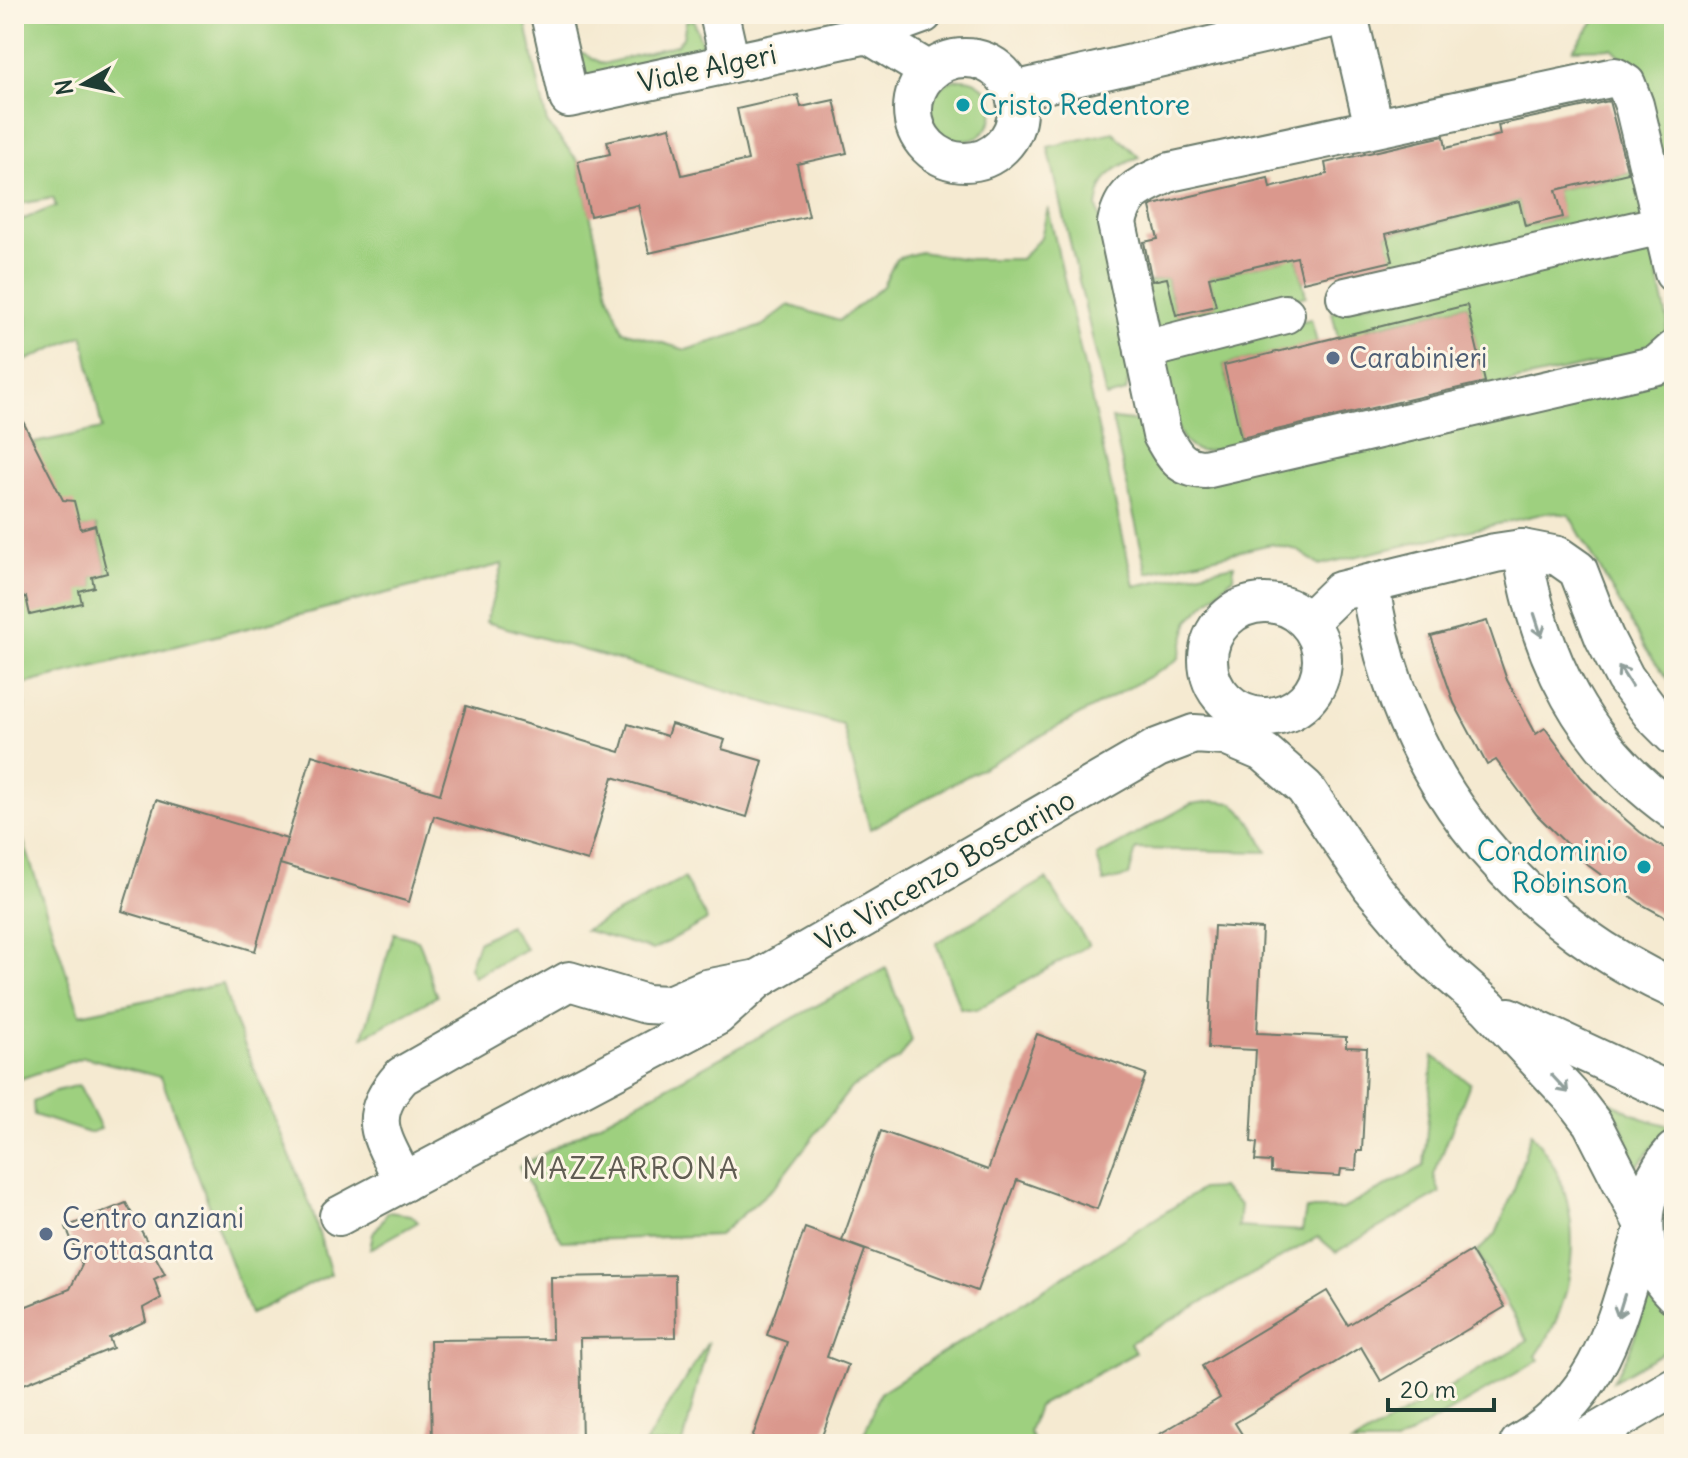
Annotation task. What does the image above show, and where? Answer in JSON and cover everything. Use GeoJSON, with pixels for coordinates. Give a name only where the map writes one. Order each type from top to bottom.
{"type":"FeatureCollection","features":[{"type":"Feature","properties":{"kind":"street","name":"Viale Algeri"},"geometry":{"type":"LineString","coordinates":[[550,14],[569,98],[868,34],[923,14]]}},
{"type":"Feature","properties":{"kind":"street"},"geometry":{"type":"LineString","coordinates":[[719,14],[730,63]]}},
{"type":"Feature","properties":{"kind":"street"},"geometry":{"type":"LineString","coordinates":[[1014,91],[1349,14],[1374,127]]}},
{"type":"Feature","properties":{"kind":"street"},"geometry":{"type":"LineString","coordinates":[[868,34],[929,71]]}},
{"type":"Feature","properties":{"kind":"street"},"geometry":{"type":"LineString","coordinates":[[951,59],[976,59],[999,70],[1014,91],[1017,119],[1005,145],[982,161],[953,162],[928,149],[914,124],[914,96],[929,71],[951,59]]}},
{"type":"Feature","properties":{"kind":"street"},"geometry":{"type":"LineString","coordinates":[[1674,273],[1634,105],[1626,84],[1615,77],[1170,172],[1136,190],[1121,205],[1117,223],[1162,435],[1173,454],[1189,468],[1205,469],[1657,365],[1674,350]]}},
{"type":"Feature","properties":{"kind":"street"},"geometry":{"type":"LineString","coordinates":[[1346,297],[1662,225]]}},
{"type":"Feature","properties":{"kind":"street"},"geometry":{"type":"LineString","coordinates":[[1144,350],[1285,314]]}},
{"type":"Feature","properties":{"kind":"street"},"geometry":{"type":"LineString","coordinates":[[1522,549],[1533,609],[1563,685],[1591,731],[1608,752],[1674,811]]}},
{"type":"Feature","properties":{"kind":"street"},"geometry":{"type":"LineString","coordinates":[[1308,622],[1340,591],[1522,549],[1558,556],[1578,570],[1619,668],[1645,705],[1674,736]]}},
{"type":"Feature","properties":{"kind":"street"},"geometry":{"type":"LineString","coordinates":[[1370,584],[1382,649],[1408,723],[1431,770],[1467,825],[1491,855],[1547,910],[1610,956],[1674,989]]}},
{"type":"Feature","properties":{"kind":"street"},"geometry":{"type":"LineString","coordinates":[[1259,603],[1277,604],[1294,610],[1308,622],[1319,639],[1323,658],[1320,678],[1310,696],[1296,709],[1277,716],[1257,717],[1238,711],[1223,699],[1213,684],[1208,666],[1209,648],[1216,631],[1227,617],[1242,607],[1259,603]]}},
{"type":"Feature","properties":{"kind":"street"},"geometry":{"type":"LineString","coordinates":[[1194,734],[1223,699]]}},
{"type":"Feature","properties":{"kind":"street"},"geometry":{"type":"LineString","coordinates":[[1296,709],[1292,747],[1305,788]]}},
{"type":"Feature","properties":{"kind":"street","name":"Via Vincenzo Boscarino"},"geometry":{"type":"LineString","coordinates":[[339,1216],[717,1016],[758,979],[1157,748],[1194,734],[1225,736],[1248,744],[1265,753],[1305,788],[1372,887],[1433,959],[1488,1007]]}},
{"type":"Feature","properties":{"kind":"street"},"geometry":{"type":"LineString","coordinates":[[404,1182],[380,1131],[379,1110],[387,1093],[402,1076],[569,981],[646,1004],[669,1005],[706,989],[758,979]]}},
{"type":"Feature","properties":{"kind":"street"},"geometry":{"type":"LineString","coordinates":[[1488,1007],[1674,1094]]}},
{"type":"Feature","properties":{"kind":"street"},"geometry":{"type":"LineString","coordinates":[[1488,1007],[1572,1097],[1592,1123],[1643,1227],[1648,1253],[1657,1274],[1674,1294]]}},
{"type":"Feature","properties":{"kind":"street"},"geometry":{"type":"LineString","coordinates":[[1519,1444],[1545,1429],[1575,1400],[1603,1354],[1620,1312],[1643,1227],[1645,1203],[1661,1165],[1674,1151]]}},
{"type":"Feature","properties":{"kind":"street"},"geometry":{"type":"LineString","coordinates":[[1577,1444],[1674,1387]]}},
{"type":"Feature","properties":{"kind":"green space"},"geometry":{"type":"Polygon","coordinates":[[[14,14],[524,14],[547,123],[578,161],[608,293],[623,331],[686,350],[762,326],[789,305],[839,321],[883,286],[896,259],[920,252],[967,259],[1021,259],[1041,237],[1048,208],[1134,586],[1234,565],[1233,577],[1189,620],[1179,658],[1167,667],[870,829],[843,725],[486,622],[503,564],[24,684],[23,715],[14,732],[14,600],[94,587],[92,577],[107,573],[96,526],[81,529],[53,500],[34,443],[102,429],[83,335],[25,361],[27,319],[14,249],[14,223],[56,206],[53,198],[14,205],[14,14]]]}},
{"type":"Feature","properties":{"kind":"green space"},"geometry":{"type":"Polygon","coordinates":[[[1616,14],[1674,14],[1674,213],[1633,68],[1612,48],[1573,49],[1596,19],[1616,14]]]}},
{"type":"Feature","properties":{"kind":"green space"},"geometry":{"type":"Polygon","coordinates":[[[694,19],[704,50],[588,78],[577,74],[571,54],[583,53],[603,64],[676,45],[683,38],[686,21],[694,19]]]}},
{"type":"Feature","properties":{"kind":"green space"},"geometry":{"type":"Polygon","coordinates":[[[962,79],[974,81],[984,88],[991,98],[991,122],[984,132],[974,139],[962,141],[950,139],[940,132],[933,122],[931,110],[933,98],[940,88],[950,81],[962,79]]]}},
{"type":"Feature","properties":{"kind":"green space"},"geometry":{"type":"Polygon","coordinates":[[[1113,132],[1139,157],[1109,175],[1097,206],[1132,362],[1126,392],[1106,397],[1048,147],[1113,132]]]}},
{"type":"Feature","properties":{"kind":"green space"},"geometry":{"type":"Polygon","coordinates":[[[1635,172],[1646,218],[1396,276],[1386,234],[1459,218],[1454,193],[1500,205],[1519,201],[1525,226],[1562,218],[1556,190],[1635,172]]]}},
{"type":"Feature","properties":{"kind":"green space"},"geometry":{"type":"Polygon","coordinates":[[[1291,230],[1306,296],[1173,331],[1156,327],[1145,283],[1167,278],[1176,315],[1215,306],[1209,277],[1286,259],[1291,230]]]}},
{"type":"Feature","properties":{"kind":"green space"},"geometry":{"type":"Polygon","coordinates":[[[1641,240],[1651,244],[1668,323],[1664,340],[1654,351],[1486,387],[1467,305],[1366,329],[1367,337],[1339,343],[1332,312],[1641,240]]]}},
{"type":"Feature","properties":{"kind":"green space"},"geometry":{"type":"Polygon","coordinates":[[[1311,319],[1317,343],[1224,365],[1242,443],[1204,451],[1189,446],[1176,425],[1172,411],[1164,356],[1311,319]]]}},
{"type":"Feature","properties":{"kind":"green space"},"geometry":{"type":"Polygon","coordinates":[[[1674,369],[1674,687],[1647,651],[1569,515],[1550,512],[1319,565],[1297,550],[1271,544],[1147,573],[1112,419],[1142,422],[1163,470],[1674,369]]]}},
{"type":"Feature","properties":{"kind":"green space"},"geometry":{"type":"Polygon","coordinates":[[[1213,801],[1233,803],[1250,820],[1267,852],[1136,849],[1129,876],[1104,882],[1097,856],[1191,804],[1213,801]]]}},
{"type":"Feature","properties":{"kind":"green space"},"geometry":{"type":"Polygon","coordinates":[[[14,812],[80,1014],[223,984],[232,1015],[311,1207],[331,1274],[250,1314],[161,1077],[84,1057],[14,1081],[14,812]]]}},
{"type":"Feature","properties":{"kind":"green space"},"geometry":{"type":"Polygon","coordinates":[[[684,878],[707,920],[653,950],[585,930],[684,878]]]}},
{"type":"Feature","properties":{"kind":"green space"},"geometry":{"type":"Polygon","coordinates":[[[1046,879],[1089,945],[976,1010],[960,1008],[936,943],[1046,879]]]}},
{"type":"Feature","properties":{"kind":"green space"},"geometry":{"type":"Polygon","coordinates":[[[509,925],[526,949],[474,977],[469,968],[478,942],[509,925]]]}},
{"type":"Feature","properties":{"kind":"green space"},"geometry":{"type":"Polygon","coordinates":[[[394,933],[418,940],[437,996],[363,1037],[394,933]]]}},
{"type":"Feature","properties":{"kind":"green space"},"geometry":{"type":"Polygon","coordinates":[[[886,968],[912,1040],[900,1058],[851,1088],[775,1186],[719,1235],[562,1241],[519,1167],[886,968]]]}},
{"type":"Feature","properties":{"kind":"green space"},"geometry":{"type":"Polygon","coordinates":[[[1433,1056],[1470,1083],[1434,1175],[1440,1193],[1336,1252],[1318,1237],[1130,1343],[1135,1353],[1038,1406],[1029,1432],[1036,1444],[860,1444],[881,1392],[1202,1189],[1221,1188],[1240,1205],[1238,1227],[1302,1231],[1306,1209],[1343,1209],[1424,1166],[1433,1056]]]}},
{"type":"Feature","properties":{"kind":"green space"},"geometry":{"type":"Polygon","coordinates":[[[79,1085],[101,1129],[89,1133],[34,1115],[33,1102],[79,1085]]]}},
{"type":"Feature","properties":{"kind":"green space"},"geometry":{"type":"Polygon","coordinates":[[[1605,1099],[1641,1118],[1670,1126],[1636,1167],[1621,1123],[1605,1099]]]}},
{"type":"Feature","properties":{"kind":"green space"},"geometry":{"type":"Polygon","coordinates":[[[1531,1133],[1550,1159],[1562,1186],[1572,1236],[1567,1287],[1560,1311],[1536,1356],[1539,1360],[1394,1444],[1352,1444],[1528,1341],[1477,1252],[1496,1234],[1513,1193],[1531,1133]]]}},
{"type":"Feature","properties":{"kind":"green space"},"geometry":{"type":"Polygon","coordinates":[[[388,1212],[411,1215],[418,1222],[370,1249],[373,1234],[388,1212]]]}},
{"type":"Feature","properties":{"kind":"green space"},"geometry":{"type":"Polygon","coordinates":[[[1647,1293],[1674,1320],[1674,1346],[1613,1381],[1629,1352],[1647,1293]]]}},
{"type":"Feature","properties":{"kind":"green space"},"geometry":{"type":"Polygon","coordinates":[[[708,1342],[683,1444],[645,1444],[708,1342]]]}},
{"type":"Feature","properties":{"kind":"building"},"geometry":{"type":"Polygon","coordinates":[[[798,95],[801,107],[834,100],[847,153],[797,164],[809,216],[649,253],[638,205],[590,216],[578,161],[610,154],[607,141],[670,127],[682,175],[748,160],[737,109],[798,95]]]}},
{"type":"Feature","properties":{"kind":"building"},"geometry":{"type":"Polygon","coordinates":[[[1609,101],[1628,173],[1556,190],[1563,217],[1525,226],[1519,201],[1386,234],[1393,261],[1303,282],[1297,257],[1209,277],[1216,306],[1176,315],[1167,278],[1152,281],[1144,242],[1158,239],[1150,207],[1153,205],[1268,178],[1270,188],[1327,174],[1325,163],[1444,136],[1446,148],[1500,135],[1498,125],[1609,101]]]}},
{"type":"Feature","properties":{"kind":"building"},"geometry":{"type":"Polygon","coordinates":[[[1467,305],[1485,382],[1241,438],[1224,365],[1467,305]]]}},
{"type":"Feature","properties":{"kind":"building"},"geometry":{"type":"Polygon","coordinates":[[[14,404],[63,500],[74,501],[81,529],[95,525],[107,573],[92,577],[94,587],[79,591],[82,603],[30,615],[26,597],[14,600],[14,404]]]}},
{"type":"Feature","properties":{"kind":"building"},"geometry":{"type":"Polygon","coordinates":[[[1487,621],[1507,680],[1536,734],[1545,728],[1581,777],[1602,799],[1640,832],[1674,855],[1674,922],[1641,904],[1589,866],[1537,815],[1496,760],[1487,765],[1454,703],[1431,636],[1487,621]]]}},
{"type":"Feature","properties":{"kind":"building"},"geometry":{"type":"Polygon","coordinates":[[[466,706],[620,752],[628,724],[667,736],[671,724],[725,740],[722,749],[763,761],[747,817],[613,777],[588,861],[434,816],[409,902],[280,864],[312,755],[440,794],[466,706]]]}},
{"type":"Feature","properties":{"kind":"building"},"geometry":{"type":"Polygon","coordinates":[[[156,800],[287,839],[255,951],[122,911],[156,800]]]}},
{"type":"Feature","properties":{"kind":"building"},"geometry":{"type":"Polygon","coordinates":[[[1214,926],[1262,929],[1257,1033],[1346,1037],[1346,1047],[1367,1048],[1362,1151],[1357,1151],[1356,1170],[1341,1169],[1340,1176],[1271,1172],[1271,1162],[1255,1161],[1257,1143],[1251,1142],[1256,1050],[1208,1048],[1214,926]]]}},
{"type":"Feature","properties":{"kind":"building"},"geometry":{"type":"Polygon","coordinates":[[[1037,1034],[1146,1074],[1097,1209],[1017,1180],[977,1291],[842,1241],[881,1131],[988,1170],[1037,1034]]]}},
{"type":"Feature","properties":{"kind":"building"},"geometry":{"type":"Polygon","coordinates":[[[126,1203],[165,1274],[154,1279],[161,1298],[143,1308],[146,1321],[109,1338],[113,1348],[14,1388],[14,1311],[70,1289],[82,1265],[66,1227],[126,1203]]]}},
{"type":"Feature","properties":{"kind":"building"},"geometry":{"type":"Polygon","coordinates":[[[805,1228],[865,1250],[827,1357],[848,1365],[819,1444],[750,1444],[787,1342],[767,1335],[805,1228]]]}},
{"type":"Feature","properties":{"kind":"building"},"geometry":{"type":"Polygon","coordinates":[[[1471,1251],[1505,1307],[1381,1381],[1361,1347],[1235,1423],[1248,1444],[1143,1444],[1220,1398],[1202,1366],[1327,1291],[1348,1325],[1471,1251]]]}},
{"type":"Feature","properties":{"kind":"building"},"geometry":{"type":"Polygon","coordinates":[[[675,1275],[676,1337],[580,1338],[582,1444],[432,1444],[430,1340],[552,1339],[551,1277],[675,1275]]]}},
{"type":"Feature","properties":{"kind":"place","name":"Cristo Redentore"},"geometry":{"type":"Point","coordinates":[963,105]}},
{"type":"Feature","properties":{"kind":"place","name":"Carabinieri"},"geometry":{"type":"Point","coordinates":[1333,358]}},
{"type":"Feature","properties":{"kind":"place","name":"Condominio Robinson"},"geometry":{"type":"Point","coordinates":[1644,867]}},
{"type":"Feature","properties":{"kind":"place","name":"Centro anziani Grottasanta"},"geometry":{"type":"Point","coordinates":[46,1234]}},
{"type":"Feature","properties":{"kind":"district","name":"MAZZARRONA"},"geometry":{"type":"Point","coordinates":[631,1169]}}]}
